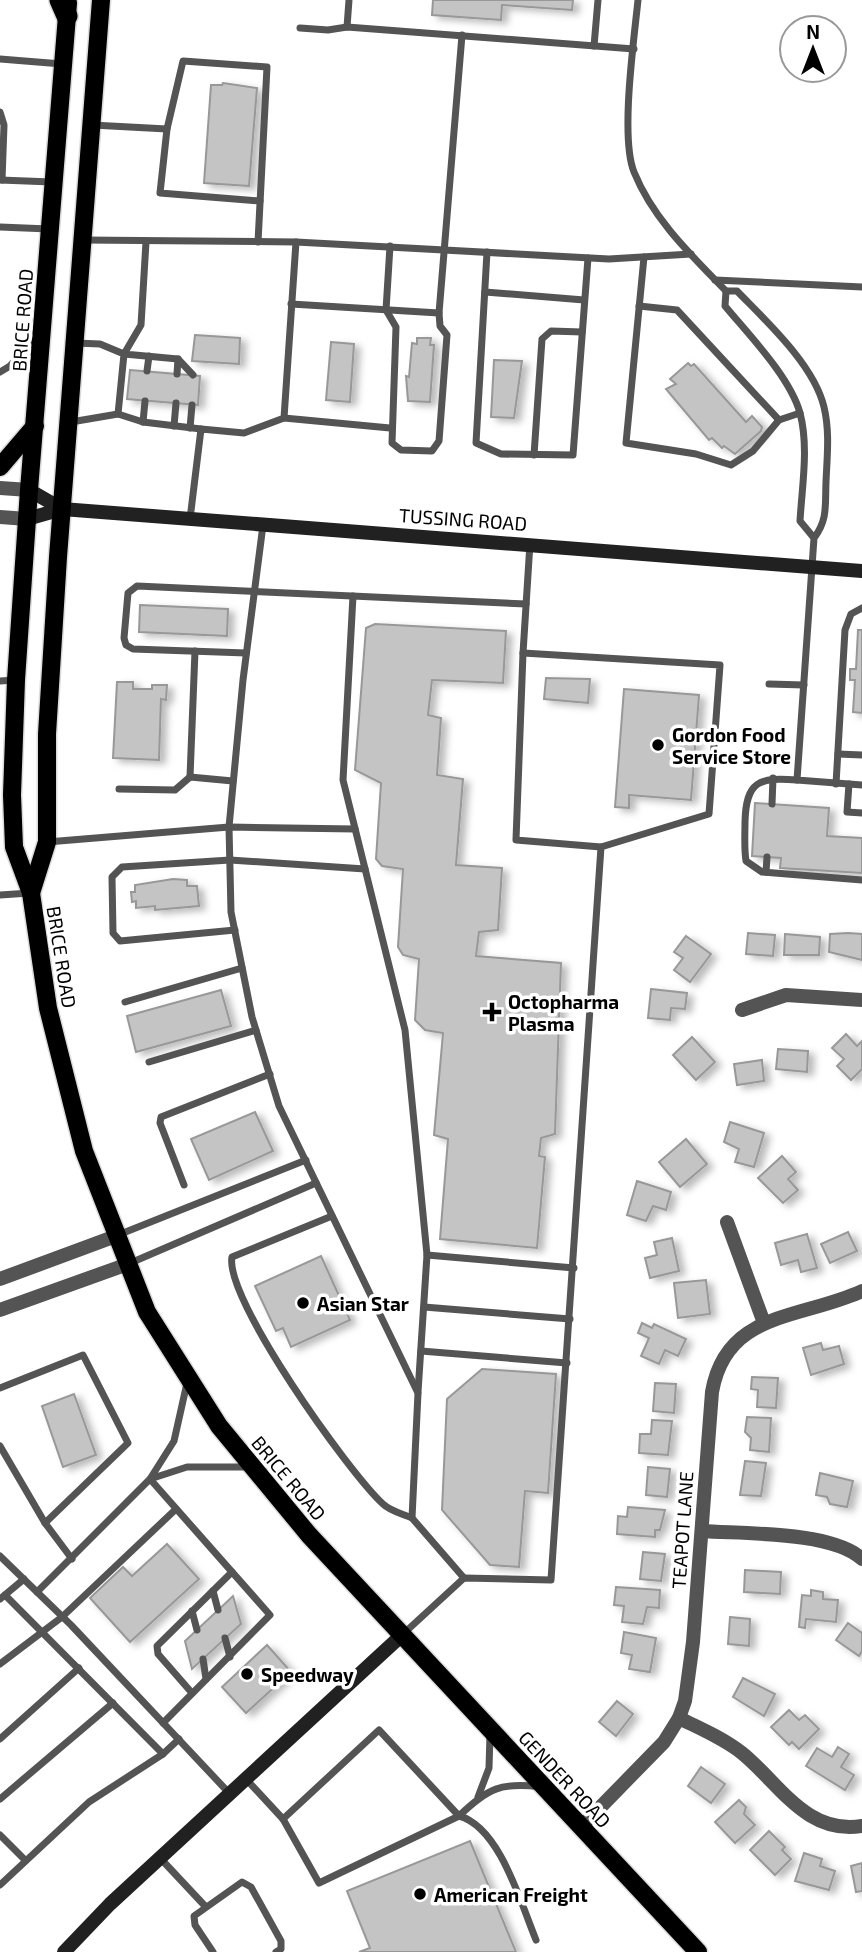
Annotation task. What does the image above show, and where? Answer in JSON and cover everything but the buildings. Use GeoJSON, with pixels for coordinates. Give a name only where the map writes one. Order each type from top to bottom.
{"type":"FeatureCollection","features":[{"type":"Feature","properties":{"kind":"main road","name":"BRICE ROAD"},"geometry":{"type":"LineString","coordinates":[[31,892],[47,842],[47,734],[101,0]]}},
{"type":"Feature","properties":{"kind":"main road","name":"BRICE ROAD"},"geometry":{"type":"LineString","coordinates":[[65,5],[64,64],[35,426],[8,681],[14,847],[31,892],[37,942],[62,1072],[83,1150],[148,1312],[219,1426],[251,1467],[402,1635]]}},
{"type":"Feature","properties":{"kind":"main road"},"geometry":{"type":"LineString","coordinates":[[0,467],[35,426]]}},
{"type":"Feature","properties":{"kind":"main road"},"geometry":{"type":"LineString","coordinates":[[29,490],[62,509]]}},
{"type":"Feature","properties":{"kind":"main road"},"geometry":{"type":"LineString","coordinates":[[27,520],[62,509]]}},
{"type":"Feature","properties":{"kind":"main road","name":"TUSSING ROAD"},"geometry":{"type":"LineString","coordinates":[[62,509],[862,570]]}},
{"type":"Feature","properties":{"kind":"main road"},"geometry":{"type":"LineString","coordinates":[[64,1952],[110,1904],[402,1635]]}},
{"type":"Feature","properties":{"kind":"main road","name":"GENDER ROAD"},"geometry":{"type":"LineString","coordinates":[[402,1635],[698,1952]]}},
{"type":"Feature","properties":{"kind":"street"},"geometry":{"type":"LineString","coordinates":[[0,488],[29,490]]}},
{"type":"Feature","properties":{"kind":"street"},"geometry":{"type":"LineString","coordinates":[[0,517],[27,520]]}},
{"type":"Feature","properties":{"kind":"street"},"geometry":{"type":"LineString","coordinates":[[742,1010],[786,995],[862,1000]]}},
{"type":"Feature","properties":{"kind":"street"},"geometry":{"type":"LineString","coordinates":[[727,1222],[764,1323]]}},
{"type":"Feature","properties":{"kind":"street"},"geometry":{"type":"LineString","coordinates":[[0,1279],[116,1236]]}},
{"type":"Feature","properties":{"kind":"street"},"geometry":{"type":"LineString","coordinates":[[0,1310],[128,1264]]}},
{"type":"Feature","properties":{"kind":"street","name":"TEAPOT LANE"},"geometry":{"type":"LineString","coordinates":[[582,1826],[646,1763],[680,1718],[693,1642],[715,1375],[721,1360],[737,1339],[764,1323],[813,1310],[862,1292]]}},
{"type":"Feature","properties":{"kind":"street"},"geometry":{"type":"LineString","coordinates":[[702,1531],[812,1540],[835,1545],[862,1559]]}},
{"type":"Feature","properties":{"kind":"street"},"geometry":{"type":"LineString","coordinates":[[680,1718],[740,1751],[793,1804],[811,1817],[833,1826],[862,1826]]}},
{"type":"Feature","properties":{"kind":"lane"},"geometry":{"type":"LineString","coordinates":[[347,27],[349,0]]}},
{"type":"Feature","properties":{"kind":"lane"},"geometry":{"type":"LineString","coordinates":[[594,46],[598,0]]}},
{"type":"Feature","properties":{"kind":"lane"},"geometry":{"type":"LineString","coordinates":[[638,0],[628,114],[633,170],[665,227],[715,280],[726,290],[737,291],[774,329],[816,385],[824,407],[828,438],[824,526],[814,538],[797,780]]}},
{"type":"Feature","properties":{"kind":"lane"},"geometry":{"type":"LineString","coordinates":[[300,29],[328,30],[347,27],[634,50]]}},
{"type":"Feature","properties":{"kind":"lane"},"geometry":{"type":"LineString","coordinates":[[390,246],[386,310],[396,327],[390,428],[392,443],[401,450],[432,451],[439,441],[447,335],[440,326],[439,313],[462,35]]}},
{"type":"Feature","properties":{"kind":"lane"},"geometry":{"type":"LineString","coordinates":[[0,59],[64,64]]}},
{"type":"Feature","properties":{"kind":"lane"},"geometry":{"type":"LineString","coordinates":[[258,242],[267,67],[183,61],[167,129],[160,193],[260,201]]}},
{"type":"Feature","properties":{"kind":"lane"},"geometry":{"type":"LineString","coordinates":[[0,112],[4,125],[1,180],[53,182]]}},
{"type":"Feature","properties":{"kind":"lane"},"geometry":{"type":"LineString","coordinates":[[91,125],[167,129]]}},
{"type":"Feature","properties":{"kind":"lane"},"geometry":{"type":"LineString","coordinates":[[0,227],[49,229]]}},
{"type":"Feature","properties":{"kind":"lane"},"geometry":{"type":"LineString","coordinates":[[82,240],[296,242],[588,258],[691,254]]}},
{"type":"Feature","properties":{"kind":"lane"},"geometry":{"type":"LineString","coordinates":[[118,414],[124,354],[141,325],[146,242]]}},
{"type":"Feature","properties":{"kind":"lane"},"geometry":{"type":"LineString","coordinates":[[284,418],[296,242]]}},
{"type":"Feature","properties":{"kind":"lane"},"geometry":{"type":"LineString","coordinates":[[487,251],[476,443],[501,454],[573,455],[588,258]]}},
{"type":"Feature","properties":{"kind":"lane"},"geometry":{"type":"LineString","coordinates":[[644,257],[626,443],[696,454],[731,465],[753,451],[779,420],[800,413]]}},
{"type":"Feature","properties":{"kind":"lane"},"geometry":{"type":"LineString","coordinates":[[715,280],[862,287]]}},
{"type":"Feature","properties":{"kind":"lane"},"geometry":{"type":"LineString","coordinates":[[726,290],[725,306],[792,393],[800,413],[804,444],[800,521],[814,538]]}},
{"type":"Feature","properties":{"kind":"lane"},"geometry":{"type":"LineString","coordinates":[[485,292],[584,300]]}},
{"type":"Feature","properties":{"kind":"lane"},"geometry":{"type":"LineString","coordinates":[[291,304],[439,313]]}},
{"type":"Feature","properties":{"kind":"lane"},"geometry":{"type":"LineString","coordinates":[[639,306],[677,310],[779,420]]}},
{"type":"Feature","properties":{"kind":"lane"},"geometry":{"type":"LineString","coordinates":[[534,455],[542,339],[551,331],[582,332]]}},
{"type":"Feature","properties":{"kind":"lane"},"geometry":{"type":"LineString","coordinates":[[0,372],[10,366],[42,332]]}},
{"type":"Feature","properties":{"kind":"lane"},"geometry":{"type":"LineString","coordinates":[[75,343],[100,344],[124,354],[178,359],[193,375]]}},
{"type":"Feature","properties":{"kind":"lane"},"geometry":{"type":"LineString","coordinates":[[147,371],[149,356]]}},
{"type":"Feature","properties":{"kind":"lane"},"geometry":{"type":"LineString","coordinates":[[177,374],[178,359]]}},
{"type":"Feature","properties":{"kind":"lane"},"geometry":{"type":"LineString","coordinates":[[143,422],[145,401]]}},
{"type":"Feature","properties":{"kind":"lane"},"geometry":{"type":"LineString","coordinates":[[174,426],[176,403]]}},
{"type":"Feature","properties":{"kind":"lane"},"geometry":{"type":"LineString","coordinates":[[190,428],[192,405]]}},
{"type":"Feature","properties":{"kind":"lane"},"geometry":{"type":"LineString","coordinates":[[68,422],[118,414],[143,422],[244,433],[284,418],[390,428]]}},
{"type":"Feature","properties":{"kind":"lane"},"geometry":{"type":"LineString","coordinates":[[190,519],[201,429]]}},
{"type":"Feature","properties":{"kind":"lane"},"geometry":{"type":"LineString","coordinates":[[264,524],[246,653],[229,827],[234,930],[256,1030],[279,1107],[418,1393]]}},
{"type":"Feature","properties":{"kind":"lane"},"geometry":{"type":"LineString","coordinates":[[523,653],[720,665],[709,814],[601,847],[516,840],[523,653],[530,543]]}},
{"type":"Feature","properties":{"kind":"lane"},"geometry":{"type":"LineString","coordinates":[[246,653],[133,649],[126,645],[125,604],[131,588],[526,604]]}},
{"type":"Feature","properties":{"kind":"lane"},"geometry":{"type":"LineString","coordinates":[[353,596],[343,780],[405,1030],[427,1255],[412,1518]]}},
{"type":"Feature","properties":{"kind":"lane"},"geometry":{"type":"LineString","coordinates":[[836,784],[845,630],[851,614],[862,608]]}},
{"type":"Feature","properties":{"kind":"lane"},"geometry":{"type":"LineString","coordinates":[[190,777],[195,651]]}},
{"type":"Feature","properties":{"kind":"lane"},"geometry":{"type":"LineString","coordinates":[[769,684],[804,685]]}},
{"type":"Feature","properties":{"kind":"lane"},"geometry":{"type":"LineString","coordinates":[[838,754],[862,755]]}},
{"type":"Feature","properties":{"kind":"lane"},"geometry":{"type":"LineString","coordinates":[[119,789],[175,790],[190,777],[233,781]]}},
{"type":"Feature","properties":{"kind":"lane"},"geometry":{"type":"LineString","coordinates":[[772,804],[773,778]]}},
{"type":"Feature","properties":{"kind":"lane"},"geometry":{"type":"LineString","coordinates":[[862,785],[773,778],[756,785],[749,792],[746,805],[746,861],[752,868],[766,872],[862,880]]}},
{"type":"Feature","properties":{"kind":"lane"},"geometry":{"type":"LineString","coordinates":[[849,785],[847,812],[862,813]]}},
{"type":"Feature","properties":{"kind":"lane"},"geometry":{"type":"LineString","coordinates":[[47,842],[229,827],[355,829]]}},
{"type":"Feature","properties":{"kind":"lane"},"geometry":{"type":"LineString","coordinates":[[402,1635],[464,1578],[551,1580],[601,847]]}},
{"type":"Feature","properties":{"kind":"lane"},"geometry":{"type":"LineString","coordinates":[[766,872],[767,857]]}},
{"type":"Feature","properties":{"kind":"lane"},"geometry":{"type":"LineString","coordinates":[[234,930],[120,941],[113,933],[112,877],[122,867],[230,860],[365,869]]}},
{"type":"Feature","properties":{"kind":"lane"},"geometry":{"type":"LineString","coordinates":[[0,895],[31,892]]}},
{"type":"Feature","properties":{"kind":"lane"},"geometry":{"type":"LineString","coordinates":[[125,1002],[242,968]]}},
{"type":"Feature","properties":{"kind":"lane"},"geometry":{"type":"LineString","coordinates":[[149,1062],[256,1030]]}},
{"type":"Feature","properties":{"kind":"lane"},"geometry":{"type":"LineString","coordinates":[[184,1185],[160,1123],[161,1117],[270,1074]]}},
{"type":"Feature","properties":{"kind":"lane"},"geometry":{"type":"LineString","coordinates":[[116,1236],[306,1160]]}},
{"type":"Feature","properties":{"kind":"lane"},"geometry":{"type":"LineString","coordinates":[[128,1264],[316,1183]]}},
{"type":"Feature","properties":{"kind":"lane"},"geometry":{"type":"LineString","coordinates":[[332,1216],[232,1257],[235,1280],[272,1355],[342,1453],[384,1506],[412,1518],[464,1578]]}},
{"type":"Feature","properties":{"kind":"lane"},"geometry":{"type":"LineString","coordinates":[[427,1255],[574,1268]]}},
{"type":"Feature","properties":{"kind":"lane"},"geometry":{"type":"LineString","coordinates":[[424,1307],[570,1319]]}},
{"type":"Feature","properties":{"kind":"lane"},"geometry":{"type":"LineString","coordinates":[[421,1351],[567,1363]]}},
{"type":"Feature","properties":{"kind":"lane"},"geometry":{"type":"LineString","coordinates":[[0,1388],[83,1355],[128,1443],[46,1523]]}},
{"type":"Feature","properties":{"kind":"lane"},"geometry":{"type":"LineString","coordinates":[[37,1591],[150,1479],[174,1441],[188,1379]]}},
{"type":"Feature","properties":{"kind":"lane"},"geometry":{"type":"LineString","coordinates":[[0,1446],[46,1523],[72,1559]]}},
{"type":"Feature","properties":{"kind":"lane"},"geometry":{"type":"LineString","coordinates":[[150,1479],[187,1467],[251,1467]]}},
{"type":"Feature","properties":{"kind":"lane"},"geometry":{"type":"LineString","coordinates":[[150,1479],[270,1615],[163,1723]]}},
{"type":"Feature","properties":{"kind":"lane"},"geometry":{"type":"LineString","coordinates":[[0,1664],[62,1616],[176,1509]]}},
{"type":"Feature","properties":{"kind":"lane"},"geometry":{"type":"LineString","coordinates":[[0,1556],[62,1616],[230,1794]]}},
{"type":"Feature","properties":{"kind":"lane"},"geometry":{"type":"LineString","coordinates":[[192,1693],[156,1650],[232,1572]]}},
{"type":"Feature","properties":{"kind":"lane"},"geometry":{"type":"LineString","coordinates":[[24,1579],[2,1597],[43,1631],[163,1754]]}},
{"type":"Feature","properties":{"kind":"lane"},"geometry":{"type":"LineString","coordinates":[[213,1591],[218,1609]]}},
{"type":"Feature","properties":{"kind":"lane"},"geometry":{"type":"LineString","coordinates":[[192,1611],[197,1630]]}},
{"type":"Feature","properties":{"kind":"lane"},"geometry":{"type":"LineString","coordinates":[[225,1638],[230,1657]]}},
{"type":"Feature","properties":{"kind":"lane"},"geometry":{"type":"LineString","coordinates":[[203,1659],[206,1679]]}},
{"type":"Feature","properties":{"kind":"lane"},"geometry":{"type":"LineString","coordinates":[[0,1739],[79,1668]]}},
{"type":"Feature","properties":{"kind":"lane"},"geometry":{"type":"LineString","coordinates":[[0,1799],[113,1703]]}},
{"type":"Feature","properties":{"kind":"lane"},"geometry":{"type":"LineString","coordinates":[[283,1819],[379,1730],[459,1816],[470,1819],[498,1850],[536,1940]]}},
{"type":"Feature","properties":{"kind":"lane"},"geometry":{"type":"LineString","coordinates":[[478,1797],[489,1768],[490,1730]]}},
{"type":"Feature","properties":{"kind":"lane"},"geometry":{"type":"LineString","coordinates":[[0,1885],[89,1802],[163,1754],[178,1739]]}},
{"type":"Feature","properties":{"kind":"lane"},"geometry":{"type":"LineString","coordinates":[[246,1779],[283,1819],[319,1883],[459,1816],[478,1797],[512,1784],[545,1788]]}},
{"type":"Feature","properties":{"kind":"lane"},"geometry":{"type":"LineString","coordinates":[[0,1835],[24,1860]]}},
{"type":"Feature","properties":{"kind":"lane"},"geometry":{"type":"LineString","coordinates":[[161,1859],[205,1906]]}},
{"type":"Feature","properties":{"kind":"lane"},"geometry":{"type":"LineString","coordinates":[[214,1952],[195,1925],[194,1916],[242,1882],[250,1887],[281,1941],[281,1949],[276,1952]]}},
{"type":"Feature","properties":{"kind":"place","name":"Gordon Food Service Store"},"geometry":{"type":"Point","coordinates":[658,745]}},
{"type":"Feature","properties":{"kind":"place","name":"Octopharma Plasma"},"geometry":{"type":"Point","coordinates":[492,1012]}},
{"type":"Feature","properties":{"kind":"place","name":"Asian Star"},"geometry":{"type":"Point","coordinates":[303,1303]}},
{"type":"Feature","properties":{"kind":"place","name":"Speedway"},"geometry":{"type":"Point","coordinates":[247,1674]}},
{"type":"Feature","properties":{"kind":"place","name":"American Freight"},"geometry":{"type":"Point","coordinates":[420,1894]}}]}
